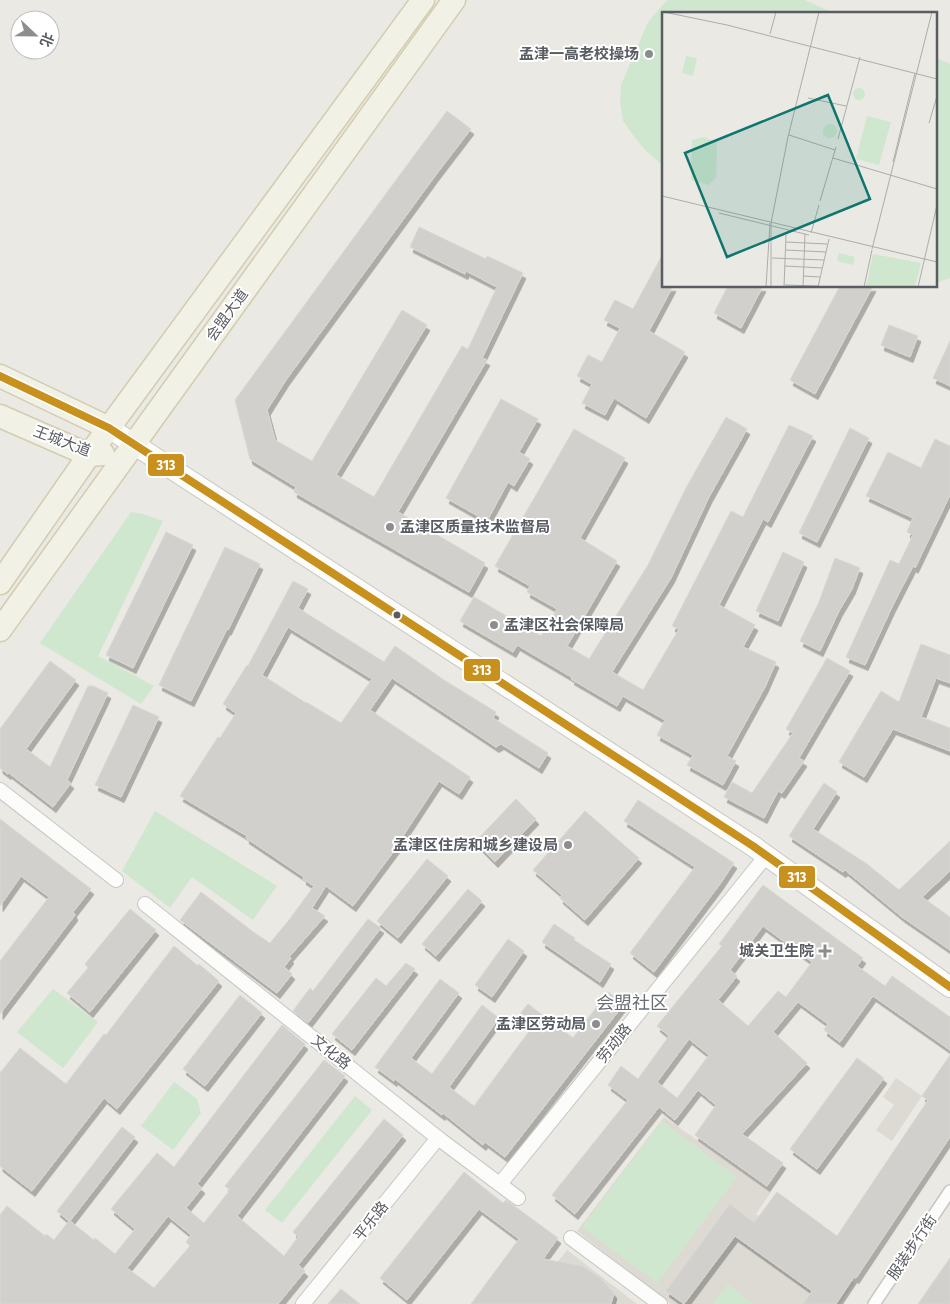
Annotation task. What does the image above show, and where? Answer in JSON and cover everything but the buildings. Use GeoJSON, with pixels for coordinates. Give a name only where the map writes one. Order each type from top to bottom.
{"type":"FeatureCollection","features":[{"type":"Feature","properties":{"kind":"main road","name":"会盟大道"},"geometry":{"type":"LineString","coordinates":[[0,583],[89,455],[424,0]]}},
{"type":"Feature","properties":{"kind":"main road","name":"会盟大道"},"geometry":{"type":"LineString","coordinates":[[0,630],[454,0]]}},
{"type":"Feature","properties":{"kind":"main road","name":"王城大道"},"geometry":{"type":"LineString","coordinates":[[0,376],[110,428],[130,449],[209,492],[763,860],[950,987]]}},
{"type":"Feature","properties":{"kind":"main road","name":"王城大道"},"geometry":{"type":"LineString","coordinates":[[0,416],[89,455],[130,449]]}},
{"type":"Feature","properties":{"kind":"main road","name":"王城大道"},"geometry":{"type":"LineString","coordinates":[[763,860],[950,1000]]}},
{"type":"Feature","properties":{"kind":"street"},"geometry":{"type":"LineString","coordinates":[[0,790],[116,880]]}},
{"type":"Feature","properties":{"kind":"street","name":"劳动路"},"geometry":{"type":"LineString","coordinates":[[500,1184],[763,860]]}},
{"type":"Feature","properties":{"kind":"street","name":"文化路"},"geometry":{"type":"LineString","coordinates":[[145,904],[438,1138],[518,1198]]}},
{"type":"Feature","properties":{"kind":"street","name":"平乐路"},"geometry":{"type":"LineString","coordinates":[[303,1304],[438,1138]]}},
{"type":"Feature","properties":{"kind":"street","name":"服装步行街"},"geometry":{"type":"LineString","coordinates":[[874,1304],[950,1191]]}},
{"type":"Feature","properties":{"kind":"street"},"geometry":{"type":"LineString","coordinates":[[571,1238],[660,1304]]}},
{"type":"Feature","properties":{"kind":"shaded area"},"geometry":{"type":"Polygon","coordinates":[[[896,1078],[922,1096],[892,1141],[876,1130],[894,1105],[883,1097],[896,1078]]]}},
{"type":"Feature","properties":{"kind":"shaded area"},"geometry":{"type":"Polygon","coordinates":[[[664,1117],[771,1192],[756,1214],[855,1283],[840,1304],[671,1304],[577,1231],[664,1117]]]}},
{"type":"Feature","properties":{"kind":"shaded area"},"geometry":{"type":"Polygon","coordinates":[[[567,1250],[637,1304],[512,1304],[542,1282],[567,1250]]]}},
{"type":"Feature","properties":{"kind":"green space","name":"孟津一高老校操场"},"geometry":{"type":"Polygon","coordinates":[[[667,0],[805,0],[832,12],[662,12],[662,164],[646,151],[623,121],[620,101],[621,85],[648,22],[667,0]]]}},
{"type":"Feature","properties":{"kind":"green space"},"geometry":{"type":"Polygon","coordinates":[[[938,59],[950,64],[950,278],[938,282],[938,59]]]}},
{"type":"Feature","properties":{"kind":"green space"},"geometry":{"type":"Polygon","coordinates":[[[131,512],[163,521],[98,656],[154,686],[141,704],[40,643],[131,512]]]}},
{"type":"Feature","properties":{"kind":"green space"},"geometry":{"type":"Polygon","coordinates":[[[155,811],[277,886],[253,920],[192,877],[170,908],[122,871],[155,811]]]}},
{"type":"Feature","properties":{"kind":"green space"},"geometry":{"type":"Polygon","coordinates":[[[53,989],[98,1022],[63,1068],[17,1032],[53,989]]]}},
{"type":"Feature","properties":{"kind":"green space"},"geometry":{"type":"Polygon","coordinates":[[[174,1082],[197,1099],[201,1113],[173,1150],[141,1126],[174,1082]]]}},
{"type":"Feature","properties":{"kind":"green space"},"geometry":{"type":"Polygon","coordinates":[[[355,1096],[372,1110],[282,1223],[265,1210],[355,1096]]]}},
{"type":"Feature","properties":{"kind":"green space"},"geometry":{"type":"Polygon","coordinates":[[[662,1121],[737,1177],[657,1283],[582,1227],[662,1121]]]}},
{"type":"Feature","properties":{"kind":"green space"},"geometry":{"type":"Polygon","coordinates":[[[728,1284],[753,1304],[712,1304],[728,1284]]]}},
{"type":"Feature","properties":{"kind":"transit line","name":"313"},"geometry":{"type":"LineString","coordinates":[[0,376],[109,428],[753,846],[950,987]]}},
{"type":"Feature","properties":{"kind":"place","name":"孟津一高老校操场"},"geometry":{"type":"Point","coordinates":[649,54]}},
{"type":"Feature","properties":{"kind":"place","name":"孟津区质量技术监督局"},"geometry":{"type":"Point","coordinates":[390,527]}},
{"type":"Feature","properties":{"kind":"place","name":"孟津区社会保障局"},"geometry":{"type":"Point","coordinates":[494,625]}},
{"type":"Feature","properties":{"kind":"place","name":"孟津区住房和城乡建设局"},"geometry":{"type":"Point","coordinates":[568,845]}},
{"type":"Feature","properties":{"kind":"place","name":"城关卫生院"},"geometry":{"type":"Point","coordinates":[825,951]}},
{"type":"Feature","properties":{"kind":"place","name":"孟津区劳动局"},"geometry":{"type":"Point","coordinates":[596,1024]}},
{"type":"Feature","properties":{"kind":"district","name":"会盟社区"},"geometry":{"type":"Point","coordinates":[632,1003]}}]}
